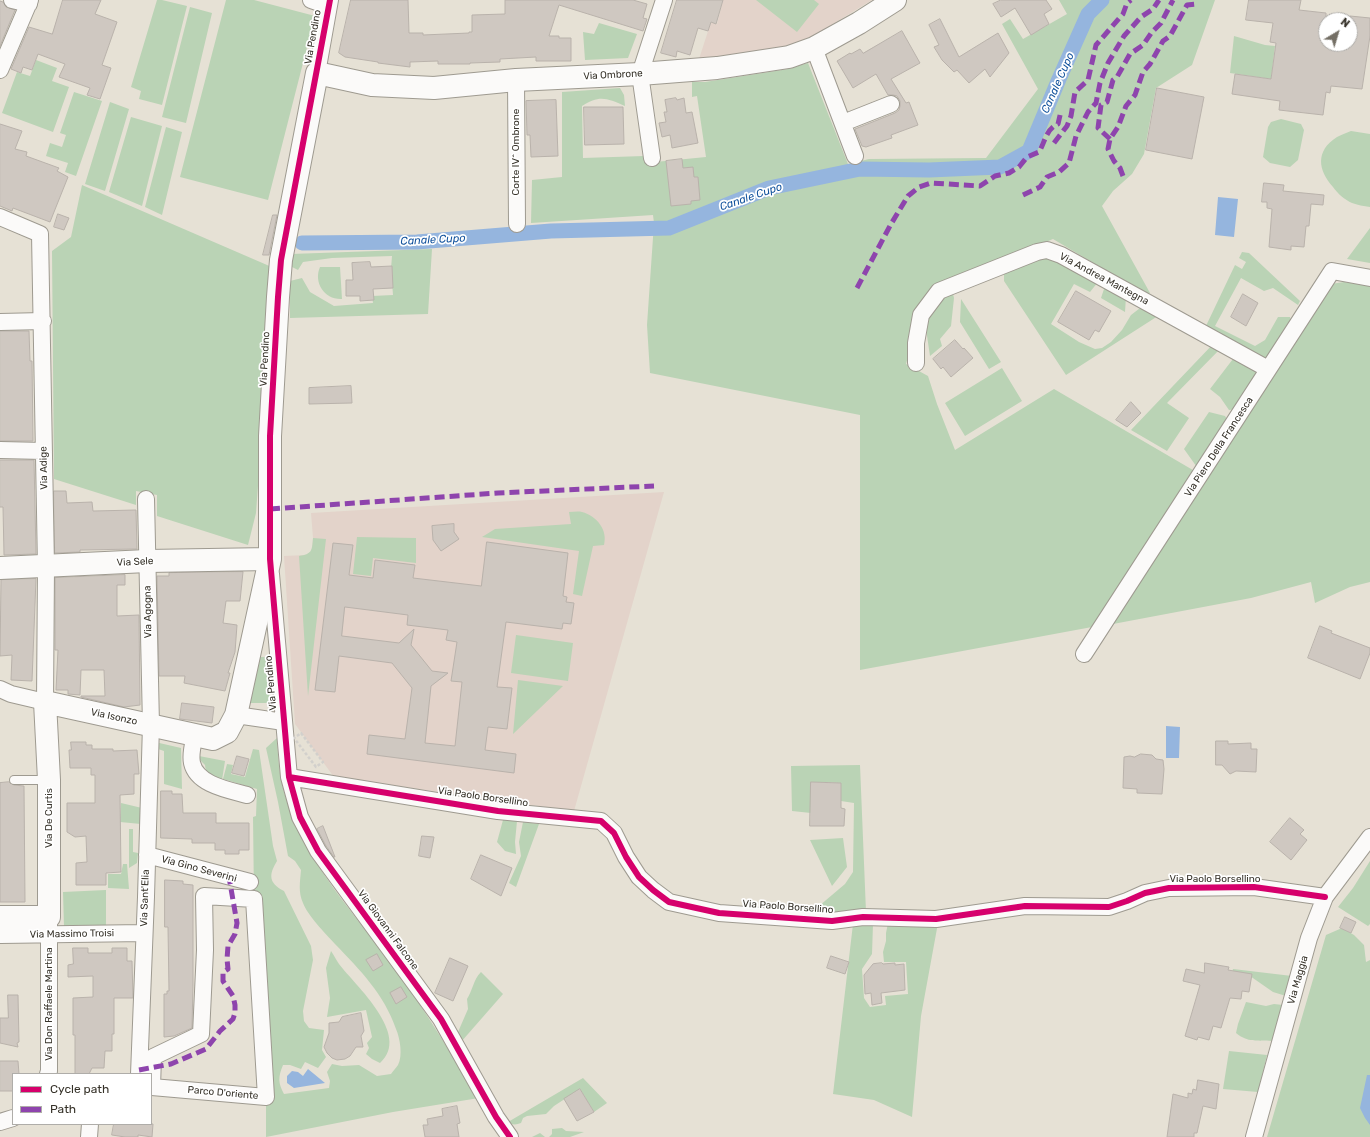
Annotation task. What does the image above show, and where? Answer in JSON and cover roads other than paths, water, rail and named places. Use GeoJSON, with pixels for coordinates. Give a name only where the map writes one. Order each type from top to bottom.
{"type":"FeatureCollection","features":[{"type":"Feature","properties":{"kind":"street"},"geometry":{"type":"LineString","coordinates":[[0,70],[30,2],[12,0]]}},
{"type":"Feature","properties":{"kind":"street"},"geometry":{"type":"LineString","coordinates":[[311,0],[329,3]]}},
{"type":"Feature","properties":{"kind":"street"},"geometry":{"type":"LineString","coordinates":[[652,158],[640,74],[664,0]]}},
{"type":"Feature","properties":{"kind":"street","name":"Via Ombrone"},"geometry":{"type":"LineString","coordinates":[[317,73],[372,85],[434,88],[516,80],[640,74],[717,68],[789,57],[814,48],[859,23],[895,0]]}},
{"type":"Feature","properties":{"kind":"street","name":"Via Pendino"},"geometry":{"type":"LineString","coordinates":[[270,558],[232,723],[284,722],[270,558],[270,436],[278,304],[281,260],[329,3]]}},
{"type":"Feature","properties":{"kind":"street"},"geometry":{"type":"LineString","coordinates":[[814,48],[855,156]]}},
{"type":"Feature","properties":{"kind":"street","name":"Corte IV^ Ombrone"},"geometry":{"type":"LineString","coordinates":[[516,80],[517,224]]}},
{"type":"Feature","properties":{"kind":"street"},"geometry":{"type":"LineString","coordinates":[[843,123],[892,104]]}},
{"type":"Feature","properties":{"kind":"street","name":"Via Adige"},"geometry":{"type":"LineString","coordinates":[[0,217],[40,234],[43,321],[46,566],[45,702]]}},
{"type":"Feature","properties":{"kind":"street","name":"Via Andrea Mantegna"},"geometry":{"type":"LineString","coordinates":[[916,363],[916,342],[921,316],[939,291],[1037,252],[1047,250],[1061,255],[1268,369]]}},
{"type":"Feature","properties":{"kind":"street","name":"Via Piero Della Francesca"},"geometry":{"type":"LineString","coordinates":[[1084,654],[1332,272],[1370,278]]}},
{"type":"Feature","properties":{"kind":"street"},"geometry":{"type":"LineString","coordinates":[[0,322],[43,321]]}},
{"type":"Feature","properties":{"kind":"street"},"geometry":{"type":"LineString","coordinates":[[0,450],[44,450]]}},
{"type":"Feature","properties":{"kind":"street","name":"Via Agogna"},"geometry":{"type":"LineString","coordinates":[[146,499],[151,725]]}},
{"type":"Feature","properties":{"kind":"street","name":"Via Sele"},"geometry":{"type":"LineString","coordinates":[[0,568],[147,560],[248,560],[270,558]]}},
{"type":"Feature","properties":{"kind":"street","name":"Via Isonzo"},"geometry":{"type":"LineString","coordinates":[[0,689],[11,694],[45,702],[213,739],[232,723]]}},
{"type":"Feature","properties":{"kind":"street","name":"Via De Curtis"},"geometry":{"type":"LineString","coordinates":[[45,702],[49,780],[49,925]]}},
{"type":"Feature","properties":{"kind":"street","name":"Via Giovanni Falcone"},"geometry":{"type":"LineString","coordinates":[[284,722],[289,777],[300,817],[318,851],[441,1019],[496,1117],[510,1137]]}},
{"type":"Feature","properties":{"kind":"street","name":"Via Sant'Elia"},"geometry":{"type":"LineString","coordinates":[[139,1072],[151,725]]}},
{"type":"Feature","properties":{"kind":"street"},"geometry":{"type":"LineString","coordinates":[[194,735],[192,764],[197,773],[206,781],[247,795]]}},
{"type":"Feature","properties":{"kind":"street","name":"Via Paolo Borsellino"},"geometry":{"type":"LineString","coordinates":[[289,777],[498,811],[601,821],[614,833],[626,857],[639,877],[668,902],[719,913],[832,922],[863,917],[936,919],[1025,906],[1109,907],[1145,893],[1168,888],[1254,887],[1325,898]]}},
{"type":"Feature","properties":{"kind":"street","name":"Via Maggia"},"geometry":{"type":"LineString","coordinates":[[1254,1137],[1309,938],[1325,898],[1370,837]]}},
{"type":"Feature","properties":{"kind":"street","name":"Via Gino Severini"},"geometry":{"type":"LineString","coordinates":[[147,855],[250,882]]}},
{"type":"Feature","properties":{"kind":"street","name":"Parco D'oriente"},"geometry":{"type":"LineString","coordinates":[[204,896],[254,899],[266,1097],[152,1087],[153,1057],[201,1034],[205,950],[204,896]]}},
{"type":"Feature","properties":{"kind":"street","name":"Via Massimo Troisi"},"geometry":{"type":"LineString","coordinates":[[0,917],[49,925],[144,933]]}},
{"type":"Feature","properties":{"kind":"street","name":"Via Massimo Troisi"},"geometry":{"type":"LineString","coordinates":[[0,935],[49,925]]}},
{"type":"Feature","properties":{"kind":"street","name":"Via Don Raffaele Martina"},"geometry":{"type":"LineString","coordinates":[[48,1073],[49,925]]}},
{"type":"Feature","properties":{"kind":"street"},"geometry":{"type":"LineString","coordinates":[[0,1122],[12,1118]]}},
{"type":"Feature","properties":{"kind":"street"},"geometry":{"type":"LineString","coordinates":[[89,1137],[90,1125]]}},
{"type":"Feature","properties":{"kind":"lane"},"geometry":{"type":"LineString","coordinates":[[14,780],[49,780]]}},
{"type":"Feature","properties":{"kind":"water"},"geometry":{"type":"Polygon","coordinates":[[[1218,197],[1238,199],[1234,237],[1215,235],[1218,197]]]}},
{"type":"Feature","properties":{"kind":"water"},"geometry":{"type":"Polygon","coordinates":[[[1166,726],[1180,727],[1179,758],[1166,758],[1166,726]]]}},
{"type":"Feature","properties":{"kind":"water"},"geometry":{"type":"Polygon","coordinates":[[[308,1069],[325,1083],[294,1088],[287,1083],[287,1076],[292,1071],[298,1072],[303,1076],[308,1069]]]}},
{"type":"Feature","properties":{"kind":"water"},"geometry":{"type":"Polygon","coordinates":[[[1367,1075],[1370,1075],[1370,1125],[1360,1108],[1367,1075]]]}},
{"type":"Feature","properties":{"kind":"waterway","name":"Canale Cupo"},"geometry":{"type":"LineString","coordinates":[[302,243],[417,242],[551,231],[669,228],[769,188],[860,169],[929,170],[1000,167],[1029,151],[1088,14],[1102,0]]}}]}
